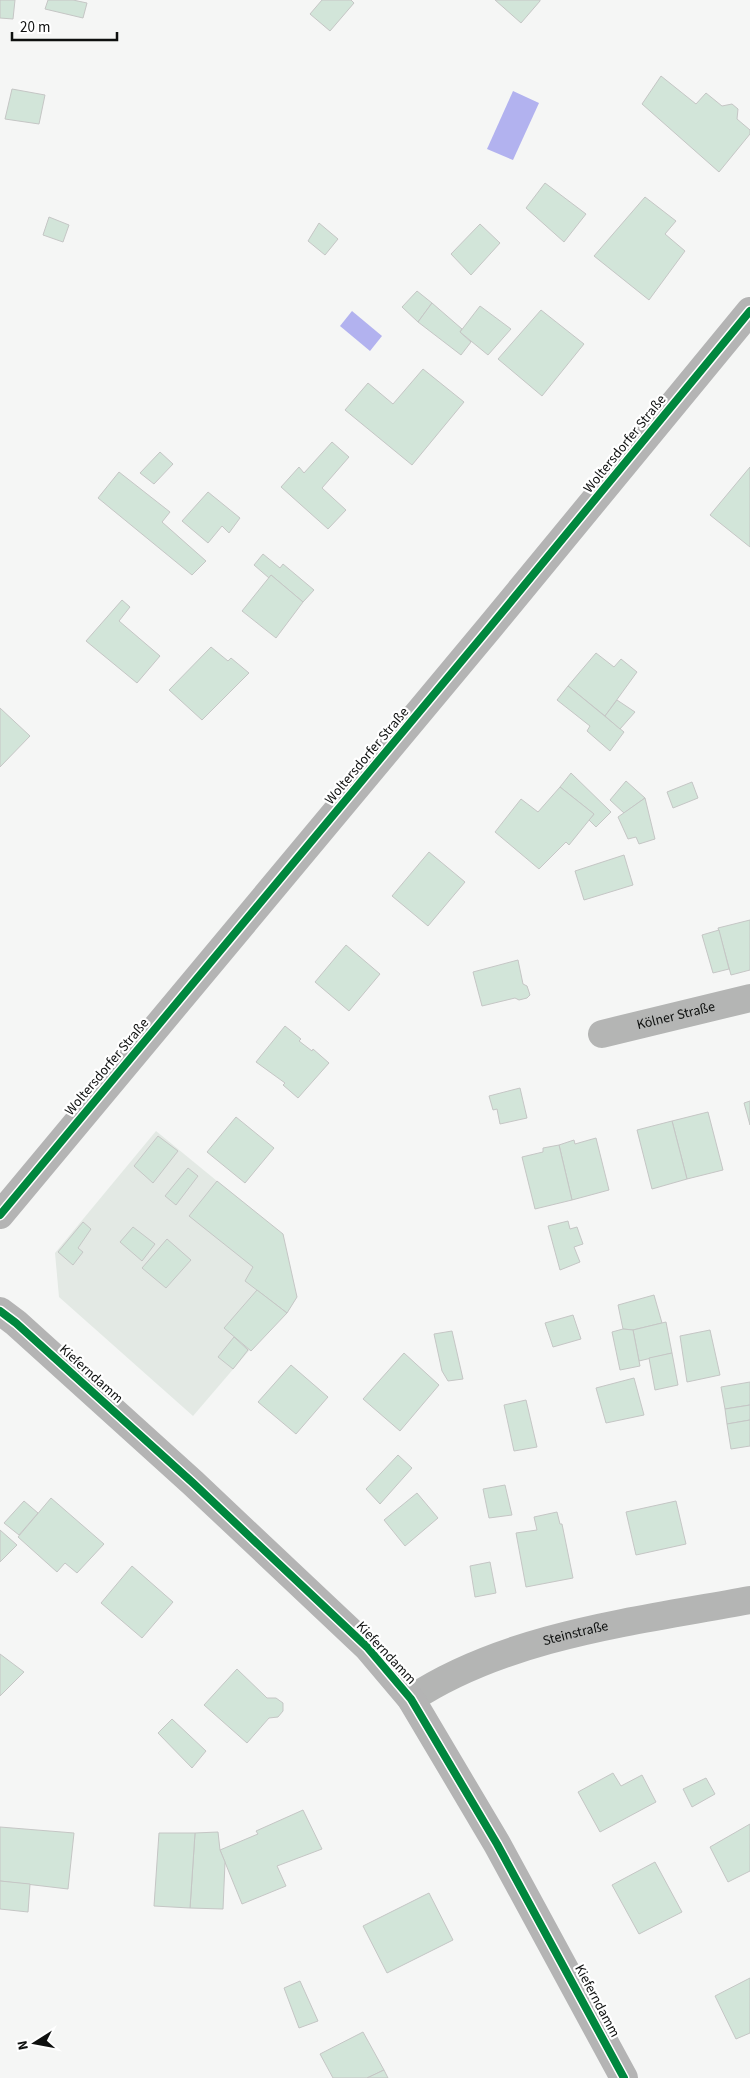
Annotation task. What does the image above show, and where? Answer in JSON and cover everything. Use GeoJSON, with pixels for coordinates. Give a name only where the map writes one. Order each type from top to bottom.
{"type":"FeatureCollection","features":[{"type":"Feature","properties":{"kind":"street","name":"Woltersdorfer Straße"},"geometry":{"type":"LineString","coordinates":[[0,1215],[442,686],[750,312]]}},
{"type":"Feature","properties":{"kind":"street","name":"Kölner Straße"},"geometry":{"type":"LineString","coordinates":[[602,1034],[750,998]]}},
{"type":"Feature","properties":{"kind":"street","name":"Kieferndamm"},"geometry":{"type":"LineString","coordinates":[[0,1311],[16,1323],[193,1483],[367,1647],[411,1699],[497,1844],[624,2078]]}},
{"type":"Feature","properties":{"kind":"street","name":"Steinstraße"},"geometry":{"type":"LineString","coordinates":[[411,1699],[433,1684],[462,1670],[529,1646],[598,1628],[750,1600]]}},
{"type":"Feature","properties":{"kind":"shaded area"},"geometry":{"type":"Polygon","coordinates":[[[156,1131],[283,1235],[296,1296],[193,1416],[59,1297],[55,1253],[156,1131]]]}},
{"type":"Feature","properties":{"kind":"water"},"geometry":{"type":"Polygon","coordinates":[[[513,91],[539,103],[513,160],[487,149],[513,91]]]}},
{"type":"Feature","properties":{"kind":"water"},"geometry":{"type":"Polygon","coordinates":[[[352,311],[382,336],[370,351],[340,326],[352,311]]]}},
{"type":"Feature","properties":{"kind":"building"},"geometry":{"type":"Polygon","coordinates":[[[0,0],[15,0],[13,19],[0,18],[0,0]]]}},
{"type":"Feature","properties":{"kind":"building"},"geometry":{"type":"Polygon","coordinates":[[[48,0],[73,0],[87,3],[83,18],[45,9],[48,0]]]}},
{"type":"Feature","properties":{"kind":"building"},"geometry":{"type":"Polygon","coordinates":[[[322,0],[351,0],[354,3],[330,31],[310,14],[322,0]]]}},
{"type":"Feature","properties":{"kind":"building"},"geometry":{"type":"Polygon","coordinates":[[[495,0],[540,0],[540,1],[521,23],[495,0]]]}},
{"type":"Feature","properties":{"kind":"building"},"geometry":{"type":"Polygon","coordinates":[[[661,76],[696,104],[706,93],[722,106],[732,104],[738,109],[737,119],[750,130],[750,134],[719,172],[642,104],[661,76]]]}},
{"type":"Feature","properties":{"kind":"building"},"geometry":{"type":"Polygon","coordinates":[[[12,89],[45,95],[39,124],[5,119],[12,89]]]}},
{"type":"Feature","properties":{"kind":"building"},"geometry":{"type":"Polygon","coordinates":[[[545,183],[586,214],[564,242],[526,208],[545,183]]]}},
{"type":"Feature","properties":{"kind":"building"},"geometry":{"type":"Polygon","coordinates":[[[645,197],[676,221],[665,234],[685,251],[649,300],[594,256],[645,197]]]}},
{"type":"Feature","properties":{"kind":"building"},"geometry":{"type":"Polygon","coordinates":[[[49,217],[69,225],[63,242],[43,235],[49,217]]]}},
{"type":"Feature","properties":{"kind":"building"},"geometry":{"type":"Polygon","coordinates":[[[319,223],[338,239],[325,255],[308,241],[319,223]]]}},
{"type":"Feature","properties":{"kind":"building"},"geometry":{"type":"Polygon","coordinates":[[[480,224],[500,243],[471,275],[451,254],[480,224]]]}},
{"type":"Feature","properties":{"kind":"building"},"geometry":{"type":"Polygon","coordinates":[[[417,291],[432,303],[418,322],[402,307],[417,291]]]}},
{"type":"Feature","properties":{"kind":"building"},"geometry":{"type":"Polygon","coordinates":[[[432,303],[462,329],[460,332],[471,342],[461,355],[418,322],[432,303]]]}},
{"type":"Feature","properties":{"kind":"building"},"geometry":{"type":"Polygon","coordinates":[[[480,306],[511,329],[488,355],[460,332],[480,306]]]}},
{"type":"Feature","properties":{"kind":"building"},"geometry":{"type":"Polygon","coordinates":[[[541,310],[584,344],[542,396],[498,359],[541,310]]]}},
{"type":"Feature","properties":{"kind":"building"},"geometry":{"type":"Polygon","coordinates":[[[423,369],[464,402],[412,465],[345,410],[368,383],[393,404],[423,369]]]}},
{"type":"Feature","properties":{"kind":"building"},"geometry":{"type":"Polygon","coordinates":[[[332,442],[349,457],[322,488],[346,510],[328,529],[281,487],[299,467],[304,473],[332,442]]]}},
{"type":"Feature","properties":{"kind":"building"},"geometry":{"type":"Polygon","coordinates":[[[160,452],[173,464],[154,484],[140,473],[160,452]]]}},
{"type":"Feature","properties":{"kind":"building"},"geometry":{"type":"Polygon","coordinates":[[[750,467],[750,547],[710,515],[750,467]]]}},
{"type":"Feature","properties":{"kind":"building"},"geometry":{"type":"Polygon","coordinates":[[[119,472],[170,512],[162,522],[206,561],[192,575],[98,498],[119,472]]]}},
{"type":"Feature","properties":{"kind":"building"},"geometry":{"type":"Polygon","coordinates":[[[208,492],[240,518],[229,533],[222,526],[208,543],[182,521],[208,492]]]}},
{"type":"Feature","properties":{"kind":"building"},"geometry":{"type":"Polygon","coordinates":[[[263,554],[280,568],[283,564],[314,590],[303,602],[271,575],[269,578],[254,565],[263,554]]]}},
{"type":"Feature","properties":{"kind":"building"},"geometry":{"type":"Polygon","coordinates":[[[271,575],[303,602],[276,638],[242,611],[271,575]]]}},
{"type":"Feature","properties":{"kind":"building"},"geometry":{"type":"Polygon","coordinates":[[[122,600],[130,607],[119,621],[160,656],[137,683],[86,641],[122,600]]]}},
{"type":"Feature","properties":{"kind":"building"},"geometry":{"type":"Polygon","coordinates":[[[211,647],[228,661],[231,658],[249,673],[202,720],[169,690],[211,647]]]}},
{"type":"Feature","properties":{"kind":"building"},"geometry":{"type":"Polygon","coordinates":[[[596,653],[614,667],[621,659],[637,672],[605,716],[568,686],[596,653]]]}},
{"type":"Feature","properties":{"kind":"building"},"geometry":{"type":"Polygon","coordinates":[[[568,686],[624,732],[610,751],[587,731],[590,726],[557,700],[568,686]]]}},
{"type":"Feature","properties":{"kind":"building"},"geometry":{"type":"Polygon","coordinates":[[[617,700],[635,712],[620,729],[605,716],[617,700]]]}},
{"type":"Feature","properties":{"kind":"building"},"geometry":{"type":"Polygon","coordinates":[[[0,708],[30,736],[0,767],[0,708]]]}},
{"type":"Feature","properties":{"kind":"building"},"geometry":{"type":"Polygon","coordinates":[[[571,773],[611,812],[596,827],[589,820],[594,814],[560,787],[571,773]]]}},
{"type":"Feature","properties":{"kind":"building"},"geometry":{"type":"Polygon","coordinates":[[[626,781],[645,798],[624,813],[610,800],[626,781]]]}},
{"type":"Feature","properties":{"kind":"building"},"geometry":{"type":"Polygon","coordinates":[[[692,782],[698,798],[673,808],[667,792],[692,782]]]}},
{"type":"Feature","properties":{"kind":"building"},"geometry":{"type":"Polygon","coordinates":[[[560,787],[594,814],[569,845],[566,842],[539,869],[495,832],[521,799],[538,812],[560,787]]]}},
{"type":"Feature","properties":{"kind":"building"},"geometry":{"type":"Polygon","coordinates":[[[645,798],[655,839],[639,844],[636,837],[628,839],[618,817],[645,798]]]}},
{"type":"Feature","properties":{"kind":"building"},"geometry":{"type":"Polygon","coordinates":[[[429,852],[465,882],[428,926],[392,896],[429,852]]]}},
{"type":"Feature","properties":{"kind":"building"},"geometry":{"type":"Polygon","coordinates":[[[624,855],[633,885],[584,900],[575,871],[624,855]]]}},
{"type":"Feature","properties":{"kind":"building"},"geometry":{"type":"Polygon","coordinates":[[[750,920],[750,970],[731,975],[718,928],[750,920]]]}},
{"type":"Feature","properties":{"kind":"building"},"geometry":{"type":"Polygon","coordinates":[[[719,930],[729,969],[713,973],[702,935],[719,930]]]}},
{"type":"Feature","properties":{"kind":"building"},"geometry":{"type":"Polygon","coordinates":[[[346,945],[380,974],[349,1011],[315,982],[346,945]]]}},
{"type":"Feature","properties":{"kind":"building"},"geometry":{"type":"Polygon","coordinates":[[[518,960],[523,984],[527,986],[530,995],[519,1000],[515,998],[482,1006],[473,972],[518,960]]]}},
{"type":"Feature","properties":{"kind":"building"},"geometry":{"type":"Polygon","coordinates":[[[285,1026],[301,1039],[299,1041],[312,1051],[313,1049],[329,1063],[298,1098],[283,1085],[285,1083],[256,1062],[285,1026]]]}},
{"type":"Feature","properties":{"kind":"building"},"geometry":{"type":"Polygon","coordinates":[[[520,1088],[527,1118],[500,1124],[497,1109],[493,1110],[489,1096],[520,1088]]]}},
{"type":"Feature","properties":{"kind":"building"},"geometry":{"type":"Polygon","coordinates":[[[750,1101],[750,1125],[744,1103],[750,1101]]]}},
{"type":"Feature","properties":{"kind":"building"},"geometry":{"type":"Polygon","coordinates":[[[708,1112],[723,1170],[687,1179],[672,1121],[708,1112]]]}},
{"type":"Feature","properties":{"kind":"building"},"geometry":{"type":"Polygon","coordinates":[[[236,1117],[274,1148],[245,1183],[207,1152],[236,1117]]]}},
{"type":"Feature","properties":{"kind":"building"},"geometry":{"type":"Polygon","coordinates":[[[672,1121],[687,1179],[652,1189],[637,1130],[672,1121]]]}},
{"type":"Feature","properties":{"kind":"building"},"geometry":{"type":"Polygon","coordinates":[[[158,1136],[178,1151],[153,1183],[134,1166],[158,1136]]]}},
{"type":"Feature","properties":{"kind":"building"},"geometry":{"type":"Polygon","coordinates":[[[596,1138],[609,1190],[572,1200],[559,1145],[574,1140],[575,1144],[596,1138]]]}},
{"type":"Feature","properties":{"kind":"building"},"geometry":{"type":"Polygon","coordinates":[[[559,1145],[572,1200],[535,1209],[522,1157],[543,1152],[543,1148],[559,1145]]]}},
{"type":"Feature","properties":{"kind":"building"},"geometry":{"type":"Polygon","coordinates":[[[188,1168],[198,1176],[176,1205],[165,1196],[188,1168]]]}},
{"type":"Feature","properties":{"kind":"building"},"geometry":{"type":"Polygon","coordinates":[[[217,1181],[283,1234],[297,1297],[287,1313],[245,1281],[253,1267],[189,1216],[217,1181]]]}},
{"type":"Feature","properties":{"kind":"building"},"geometry":{"type":"Polygon","coordinates":[[[568,1221],[570,1229],[577,1227],[583,1244],[574,1247],[580,1262],[560,1270],[548,1226],[568,1221]]]}},
{"type":"Feature","properties":{"kind":"building"},"geometry":{"type":"Polygon","coordinates":[[[83,1222],[91,1229],[78,1248],[83,1252],[73,1265],[58,1252],[83,1222]]]}},
{"type":"Feature","properties":{"kind":"building"},"geometry":{"type":"Polygon","coordinates":[[[133,1227],[155,1244],[142,1261],[120,1242],[133,1227]]]}},
{"type":"Feature","properties":{"kind":"building"},"geometry":{"type":"Polygon","coordinates":[[[167,1239],[191,1260],[166,1288],[142,1268],[167,1239]]]}},
{"type":"Feature","properties":{"kind":"building"},"geometry":{"type":"Polygon","coordinates":[[[257,1290],[287,1313],[251,1351],[224,1328],[257,1290]]]}},
{"type":"Feature","properties":{"kind":"building"},"geometry":{"type":"Polygon","coordinates":[[[654,1295],[662,1323],[633,1330],[623,1329],[618,1305],[654,1295]]]}},
{"type":"Feature","properties":{"kind":"building"},"geometry":{"type":"Polygon","coordinates":[[[573,1315],[581,1339],[553,1347],[545,1323],[573,1315]]]}},
{"type":"Feature","properties":{"kind":"building"},"geometry":{"type":"Polygon","coordinates":[[[666,1322],[672,1353],[639,1361],[633,1330],[666,1322]]]}},
{"type":"Feature","properties":{"kind":"building"},"geometry":{"type":"Polygon","coordinates":[[[623,1329],[633,1330],[640,1366],[620,1370],[612,1332],[623,1329]]]}},
{"type":"Feature","properties":{"kind":"building"},"geometry":{"type":"Polygon","coordinates":[[[710,1330],[720,1375],[687,1382],[680,1336],[710,1330]]]}},
{"type":"Feature","properties":{"kind":"building"},"geometry":{"type":"Polygon","coordinates":[[[452,1331],[463,1379],[448,1381],[442,1371],[434,1334],[452,1331]]]}},
{"type":"Feature","properties":{"kind":"building"},"geometry":{"type":"Polygon","coordinates":[[[234,1337],[248,1350],[233,1369],[218,1357],[234,1337]]]}},
{"type":"Feature","properties":{"kind":"building"},"geometry":{"type":"Polygon","coordinates":[[[404,1353],[439,1385],[400,1431],[363,1399],[404,1353]]]}},
{"type":"Feature","properties":{"kind":"building"},"geometry":{"type":"Polygon","coordinates":[[[672,1353],[678,1385],[655,1390],[649,1358],[672,1353]]]}},
{"type":"Feature","properties":{"kind":"building"},"geometry":{"type":"Polygon","coordinates":[[[291,1365],[328,1397],[296,1434],[258,1402],[291,1365]]]}},
{"type":"Feature","properties":{"kind":"building"},"geometry":{"type":"Polygon","coordinates":[[[634,1378],[644,1415],[606,1423],[596,1388],[634,1378]]]}},
{"type":"Feature","properties":{"kind":"building"},"geometry":{"type":"Polygon","coordinates":[[[750,1382],[750,1405],[725,1409],[721,1387],[750,1382]]]}},
{"type":"Feature","properties":{"kind":"building"},"geometry":{"type":"Polygon","coordinates":[[[526,1400],[537,1447],[514,1451],[504,1405],[526,1400]]]}},
{"type":"Feature","properties":{"kind":"building"},"geometry":{"type":"Polygon","coordinates":[[[750,1405],[750,1420],[727,1424],[725,1409],[750,1405]]]}},
{"type":"Feature","properties":{"kind":"building"},"geometry":{"type":"Polygon","coordinates":[[[750,1420],[750,1446],[731,1449],[727,1424],[750,1420]]]}},
{"type":"Feature","properties":{"kind":"building"},"geometry":{"type":"Polygon","coordinates":[[[398,1455],[412,1468],[380,1504],[366,1489],[398,1455]]]}},
{"type":"Feature","properties":{"kind":"building"},"geometry":{"type":"Polygon","coordinates":[[[505,1485],[512,1515],[489,1518],[483,1489],[505,1485]]]}},
{"type":"Feature","properties":{"kind":"building"},"geometry":{"type":"Polygon","coordinates":[[[417,1493],[438,1518],[405,1546],[384,1520],[417,1493]]]}},
{"type":"Feature","properties":{"kind":"building"},"geometry":{"type":"Polygon","coordinates":[[[51,1498],[104,1544],[77,1573],[65,1563],[57,1572],[18,1537],[51,1498]]]}},
{"type":"Feature","properties":{"kind":"building"},"geometry":{"type":"Polygon","coordinates":[[[24,1501],[38,1513],[19,1535],[4,1523],[24,1501]]]}},
{"type":"Feature","properties":{"kind":"building"},"geometry":{"type":"Polygon","coordinates":[[[676,1501],[686,1544],[636,1555],[626,1512],[676,1501]]]}},
{"type":"Feature","properties":{"kind":"building"},"geometry":{"type":"Polygon","coordinates":[[[557,1512],[560,1524],[562,1524],[573,1578],[526,1587],[516,1533],[537,1530],[534,1517],[557,1512]]]}},
{"type":"Feature","properties":{"kind":"building"},"geometry":{"type":"Polygon","coordinates":[[[0,1530],[17,1545],[0,1562],[0,1530]]]}},
{"type":"Feature","properties":{"kind":"building"},"geometry":{"type":"Polygon","coordinates":[[[490,1562],[496,1593],[475,1597],[470,1566],[490,1562]]]}},
{"type":"Feature","properties":{"kind":"building"},"geometry":{"type":"Polygon","coordinates":[[[132,1566],[173,1602],[142,1638],[101,1603],[132,1566]]]}},
{"type":"Feature","properties":{"kind":"building"},"geometry":{"type":"Polygon","coordinates":[[[0,1654],[24,1672],[0,1696],[0,1654]]]}},
{"type":"Feature","properties":{"kind":"building"},"geometry":{"type":"Polygon","coordinates":[[[237,1669],[267,1698],[276,1698],[283,1703],[283,1711],[278,1717],[269,1718],[247,1743],[204,1705],[237,1669]]]}},
{"type":"Feature","properties":{"kind":"building"},"geometry":{"type":"Polygon","coordinates":[[[172,1719],[206,1751],[192,1768],[158,1733],[172,1719]]]}},
{"type":"Feature","properties":{"kind":"building"},"geometry":{"type":"Polygon","coordinates":[[[613,1773],[621,1786],[642,1775],[656,1802],[600,1832],[578,1792],[613,1773]]]}},
{"type":"Feature","properties":{"kind":"building"},"geometry":{"type":"Polygon","coordinates":[[[706,1778],[715,1794],[692,1807],[683,1789],[706,1778]]]}},
{"type":"Feature","properties":{"kind":"building"},"geometry":{"type":"Polygon","coordinates":[[[303,1810],[322,1849],[277,1866],[286,1886],[242,1904],[220,1850],[258,1834],[256,1831],[303,1810]]]}},
{"type":"Feature","properties":{"kind":"building"},"geometry":{"type":"Polygon","coordinates":[[[750,1824],[750,1871],[728,1882],[710,1847],[750,1824]]]}},
{"type":"Feature","properties":{"kind":"building"},"geometry":{"type":"Polygon","coordinates":[[[0,1827],[74,1833],[68,1889],[0,1881],[0,1827]]]}},
{"type":"Feature","properties":{"kind":"building"},"geometry":{"type":"Polygon","coordinates":[[[218,1832],[220,1850],[225,1862],[223,1909],[190,1908],[195,1833],[218,1832]]]}},
{"type":"Feature","properties":{"kind":"building"},"geometry":{"type":"Polygon","coordinates":[[[159,1833],[195,1833],[190,1908],[154,1906],[159,1833]]]}},
{"type":"Feature","properties":{"kind":"building"},"geometry":{"type":"Polygon","coordinates":[[[655,1862],[682,1912],[639,1934],[612,1885],[655,1862]]]}},
{"type":"Feature","properties":{"kind":"building"},"geometry":{"type":"Polygon","coordinates":[[[0,1881],[30,1884],[28,1912],[0,1909],[0,1881]]]}},
{"type":"Feature","properties":{"kind":"building"},"geometry":{"type":"Polygon","coordinates":[[[429,1893],[453,1940],[387,1973],[363,1926],[429,1893]]]}},
{"type":"Feature","properties":{"kind":"building"},"geometry":{"type":"Polygon","coordinates":[[[750,1978],[750,2033],[736,2039],[715,1996],[750,1978]]]}},
{"type":"Feature","properties":{"kind":"building"},"geometry":{"type":"Polygon","coordinates":[[[300,1981],[318,2021],[299,2028],[284,1988],[300,1981]]]}},
{"type":"Feature","properties":{"kind":"building"},"geometry":{"type":"Polygon","coordinates":[[[363,2032],[384,2070],[367,2078],[333,2078],[320,2054],[363,2032]]]}},
{"type":"Feature","properties":{"kind":"building"},"geometry":{"type":"Polygon","coordinates":[[[384,2070],[388,2078],[367,2078],[384,2070]]]}},
{"type":"Feature","properties":{"kind":"cycle path"},"geometry":{"type":"LineString","coordinates":[[0,1215],[490,627],[750,311]]}},
{"type":"Feature","properties":{"kind":"cycle path"},"geometry":{"type":"LineString","coordinates":[[0,1311],[16,1323],[193,1483],[367,1647],[411,1699],[497,1844],[624,2078]]}}]}
